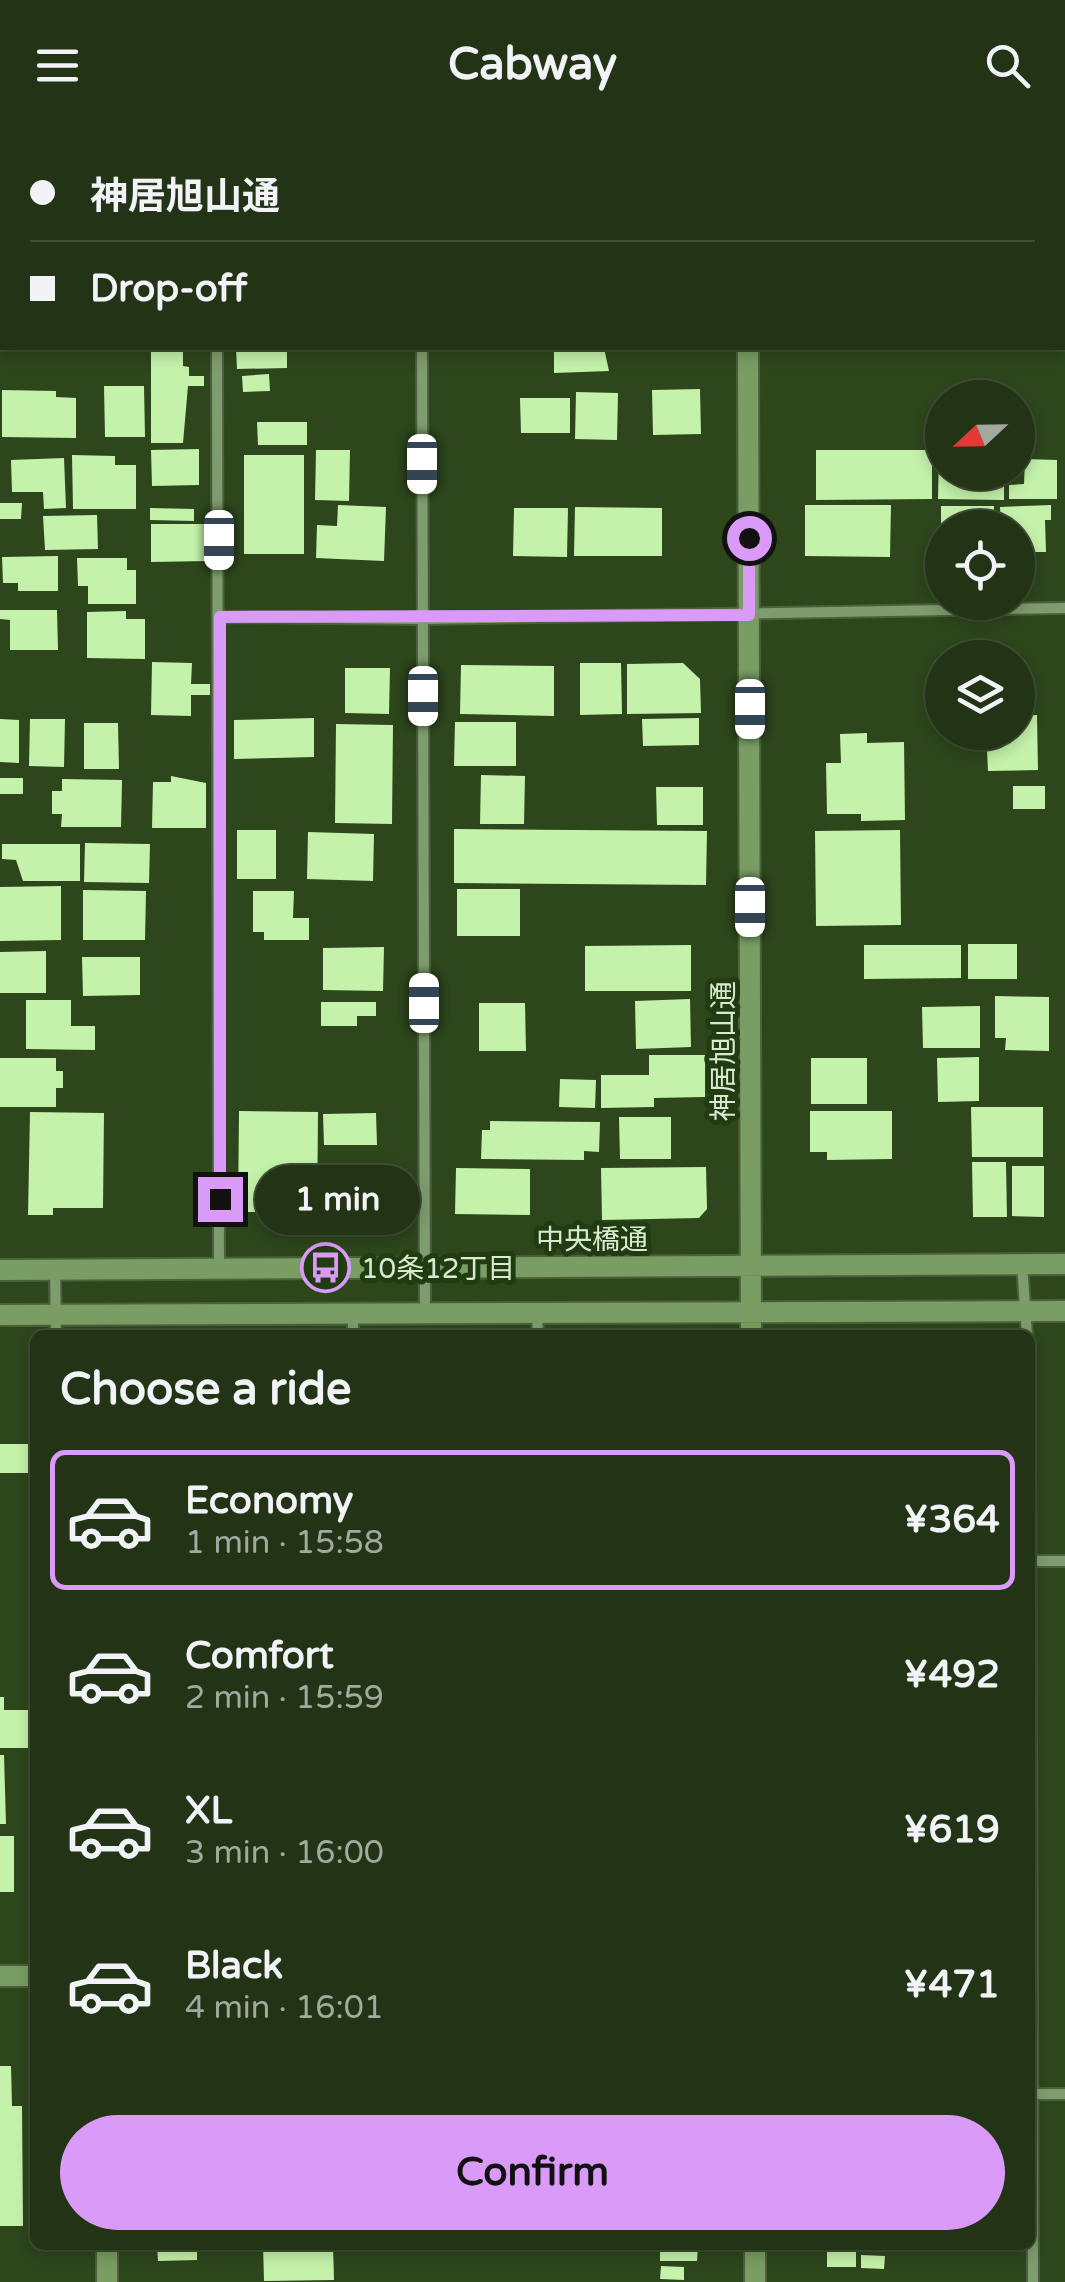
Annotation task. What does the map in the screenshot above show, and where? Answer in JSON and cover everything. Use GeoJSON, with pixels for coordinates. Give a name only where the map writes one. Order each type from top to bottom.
{"type":"FeatureCollection","features":[{"type":"Feature","properties":{"kind":"street"},"geometry":{"type":"LineString","coordinates":[[217,350],[219,1268]]}},
{"type":"Feature","properties":{"kind":"street"},"geometry":{"type":"LineString","coordinates":[[422,350],[426,1314]]}},
{"type":"Feature","properties":{"kind":"street","name":"神居旭山通"},"geometry":{"type":"LineString","coordinates":[[748,350],[752,1330]]}},
{"type":"Feature","properties":{"kind":"street"},"geometry":{"type":"LineString","coordinates":[[220,617],[423,619],[1065,608]]}},
{"type":"Feature","properties":{"kind":"street"},"geometry":{"type":"LineString","coordinates":[[1022,1264],[1027,1330]]}},
{"type":"Feature","properties":{"kind":"street","name":"中央橋通"},"geometry":{"type":"LineString","coordinates":[[0,1270],[1065,1264]]}},
{"type":"Feature","properties":{"kind":"street"},"geometry":{"type":"LineString","coordinates":[[55,1270],[56,1325]]}},
{"type":"Feature","properties":{"kind":"street"},"geometry":{"type":"LineString","coordinates":[[0,1314],[56,1325],[353,1325],[426,1314],[538,1324],[751,1312],[1065,1311]]}},
{"type":"Feature","properties":{"kind":"street"},"geometry":{"type":"LineString","coordinates":[[1035,1561],[1065,1561]]}},
{"type":"Feature","properties":{"kind":"street"},"geometry":{"type":"LineString","coordinates":[[0,1976],[30,1976]]}},
{"type":"Feature","properties":{"kind":"street"},"geometry":{"type":"LineString","coordinates":[[1035,2094],[1065,2094]]}},
{"type":"Feature","properties":{"kind":"street"},"geometry":{"type":"LineString","coordinates":[[107,2250],[108,2282]]}},
{"type":"Feature","properties":{"kind":"street"},"geometry":{"type":"LineString","coordinates":[[755,2250],[755,2282]]}},
{"type":"Feature","properties":{"kind":"street"},"geometry":{"type":"LineString","coordinates":[[1033,2250],[1033,2282]]}},
{"type":"Feature","properties":{"kind":"building"},"geometry":{"type":"Polygon","coordinates":[[[151,350],[183,350],[183,366],[189,367],[189,376],[204,376],[204,386],[188,386],[183,443],[151,443],[151,350]]]}},
{"type":"Feature","properties":{"kind":"building"},"geometry":{"type":"Polygon","coordinates":[[[236,350],[287,350],[287,368],[237,369],[236,350]]]}},
{"type":"Feature","properties":{"kind":"building"},"geometry":{"type":"Polygon","coordinates":[[[554,350],[604,350],[609,371],[554,373],[554,350]]]}},
{"type":"Feature","properties":{"kind":"building"},"geometry":{"type":"Polygon","coordinates":[[[269,374],[270,391],[243,392],[242,376],[269,374]]]}},
{"type":"Feature","properties":{"kind":"building"},"geometry":{"type":"Polygon","coordinates":[[[104,386],[144,386],[145,437],[105,437],[104,386]]]}},
{"type":"Feature","properties":{"kind":"building"},"geometry":{"type":"Polygon","coordinates":[[[700,389],[701,434],[653,435],[652,390],[700,389]]]}},
{"type":"Feature","properties":{"kind":"building"},"geometry":{"type":"Polygon","coordinates":[[[2,390],[56,391],[56,397],[76,398],[76,438],[2,437],[2,390]]]}},
{"type":"Feature","properties":{"kind":"building"},"geometry":{"type":"Polygon","coordinates":[[[576,392],[618,393],[617,440],[575,439],[576,392]]]}},
{"type":"Feature","properties":{"kind":"building"},"geometry":{"type":"Polygon","coordinates":[[[520,398],[570,398],[570,433],[521,433],[520,398]]]}},
{"type":"Feature","properties":{"kind":"building"},"geometry":{"type":"Polygon","coordinates":[[[257,422],[307,422],[307,445],[258,445],[257,422]]]}},
{"type":"Feature","properties":{"kind":"building"},"geometry":{"type":"Polygon","coordinates":[[[199,449],[199,485],[152,486],[151,450],[199,449]]]}},
{"type":"Feature","properties":{"kind":"building"},"geometry":{"type":"Polygon","coordinates":[[[316,450],[350,450],[349,501],[315,500],[316,450]]]}},
{"type":"Feature","properties":{"kind":"building"},"geometry":{"type":"Polygon","coordinates":[[[816,450],[925,450],[925,490],[932,490],[932,499],[816,500],[816,450]]]}},
{"type":"Feature","properties":{"kind":"building"},"geometry":{"type":"Polygon","coordinates":[[[72,455],[115,456],[115,465],[136,465],[136,509],[73,509],[72,455]]]}},
{"type":"Feature","properties":{"kind":"building"},"geometry":{"type":"Polygon","coordinates":[[[244,455],[304,455],[304,554],[244,554],[244,455]]]}},
{"type":"Feature","properties":{"kind":"building"},"geometry":{"type":"Polygon","coordinates":[[[64,458],[66,508],[44,509],[43,492],[12,492],[11,460],[64,458]]]}},
{"type":"Feature","properties":{"kind":"building"},"geometry":{"type":"Polygon","coordinates":[[[1035,459],[1057,460],[1057,499],[1009,499],[1009,490],[1035,490],[1035,459]]]}},
{"type":"Feature","properties":{"kind":"building"},"geometry":{"type":"Polygon","coordinates":[[[938,490],[1004,490],[1004,500],[938,499],[938,490]]]}},
{"type":"Feature","properties":{"kind":"building"},"geometry":{"type":"Polygon","coordinates":[[[0,503],[22,503],[21,519],[0,519],[0,503]]]}},
{"type":"Feature","properties":{"kind":"building"},"geometry":{"type":"Polygon","coordinates":[[[338,505],[386,507],[384,561],[316,558],[317,525],[337,526],[338,505]]]}},
{"type":"Feature","properties":{"kind":"building"},"geometry":{"type":"Polygon","coordinates":[[[805,505],[891,505],[890,557],[805,556],[805,505]]]}},
{"type":"Feature","properties":{"kind":"building"},"geometry":{"type":"Polygon","coordinates":[[[1051,505],[1051,520],[1045,520],[1046,552],[1035,552],[1035,510],[1000,507],[1051,505]]]}},
{"type":"Feature","properties":{"kind":"building"},"geometry":{"type":"Polygon","coordinates":[[[941,506],[994,506],[994,510],[941,510],[941,506]]]}},
{"type":"Feature","properties":{"kind":"building"},"geometry":{"type":"Polygon","coordinates":[[[575,507],[662,508],[662,556],[574,556],[575,507]]]}},
{"type":"Feature","properties":{"kind":"building"},"geometry":{"type":"Polygon","coordinates":[[[150,508],[194,509],[194,521],[150,520],[150,508]]]}},
{"type":"Feature","properties":{"kind":"building"},"geometry":{"type":"Polygon","coordinates":[[[514,508],[568,508],[567,557],[513,556],[514,508]]]}},
{"type":"Feature","properties":{"kind":"building"},"geometry":{"type":"Polygon","coordinates":[[[97,515],[98,549],[45,550],[43,516],[97,515]]]}},
{"type":"Feature","properties":{"kind":"building"},"geometry":{"type":"Polygon","coordinates":[[[151,524],[207,524],[207,561],[151,562],[151,524]]]}},
{"type":"Feature","properties":{"kind":"building"},"geometry":{"type":"Polygon","coordinates":[[[58,556],[58,591],[18,591],[18,583],[3,583],[2,557],[58,556]]]}},
{"type":"Feature","properties":{"kind":"building"},"geometry":{"type":"Polygon","coordinates":[[[77,558],[127,558],[127,570],[136,570],[136,604],[88,604],[88,586],[78,586],[77,558]]]}},
{"type":"Feature","properties":{"kind":"building"},"geometry":{"type":"Polygon","coordinates":[[[0,610],[57,610],[58,650],[10,650],[10,620],[0,619],[0,610]]]}},
{"type":"Feature","properties":{"kind":"building"},"geometry":{"type":"Polygon","coordinates":[[[126,611],[126,619],[145,619],[145,659],[87,658],[87,612],[126,611]]]}},
{"type":"Feature","properties":{"kind":"building"},"geometry":{"type":"Polygon","coordinates":[[[152,662],[192,663],[191,684],[210,684],[210,695],[191,695],[191,716],[151,715],[152,662]]]}},
{"type":"Feature","properties":{"kind":"building"},"geometry":{"type":"Polygon","coordinates":[[[580,663],[621,663],[622,714],[580,715],[580,663]]]}},
{"type":"Feature","properties":{"kind":"building"},"geometry":{"type":"Polygon","coordinates":[[[683,663],[700,679],[701,713],[627,714],[627,664],[683,663]]]}},
{"type":"Feature","properties":{"kind":"building"},"geometry":{"type":"Polygon","coordinates":[[[461,665],[554,666],[554,716],[460,714],[461,665]]]}},
{"type":"Feature","properties":{"kind":"building"},"geometry":{"type":"Polygon","coordinates":[[[345,668],[390,668],[389,714],[345,713],[345,668]]]}},
{"type":"Feature","properties":{"kind":"building"},"geometry":{"type":"Polygon","coordinates":[[[1035,715],[1038,770],[988,771],[987,750],[1035,750],[1035,715]]]}},
{"type":"Feature","properties":{"kind":"building"},"geometry":{"type":"Polygon","coordinates":[[[314,718],[314,757],[234,759],[234,720],[314,718]]]}},
{"type":"Feature","properties":{"kind":"building"},"geometry":{"type":"Polygon","coordinates":[[[699,718],[699,745],[643,746],[642,719],[699,718]]]}},
{"type":"Feature","properties":{"kind":"building"},"geometry":{"type":"Polygon","coordinates":[[[0,719],[19,720],[19,763],[0,762],[0,719]]]}},
{"type":"Feature","properties":{"kind":"building"},"geometry":{"type":"Polygon","coordinates":[[[30,719],[65,719],[64,767],[29,766],[30,719]]]}},
{"type":"Feature","properties":{"kind":"building"},"geometry":{"type":"Polygon","coordinates":[[[455,722],[516,722],[516,766],[454,766],[455,722]]]}},
{"type":"Feature","properties":{"kind":"building"},"geometry":{"type":"Polygon","coordinates":[[[84,723],[118,723],[119,769],[84,769],[84,723]]]}},
{"type":"Feature","properties":{"kind":"building"},"geometry":{"type":"Polygon","coordinates":[[[336,724],[393,725],[392,824],[335,823],[336,724]]]}},
{"type":"Feature","properties":{"kind":"building"},"geometry":{"type":"Polygon","coordinates":[[[867,733],[867,743],[904,742],[905,820],[861,821],[861,814],[827,814],[826,763],[841,763],[840,734],[867,733]]]}},
{"type":"Feature","properties":{"kind":"building"},"geometry":{"type":"Polygon","coordinates":[[[481,775],[525,776],[524,824],[480,824],[481,775]]]}},
{"type":"Feature","properties":{"kind":"building"},"geometry":{"type":"Polygon","coordinates":[[[171,776],[206,783],[206,828],[152,828],[153,782],[171,782],[171,776]]]}},
{"type":"Feature","properties":{"kind":"building"},"geometry":{"type":"Polygon","coordinates":[[[0,778],[23,778],[23,794],[0,794],[0,778]]]}},
{"type":"Feature","properties":{"kind":"building"},"geometry":{"type":"Polygon","coordinates":[[[62,779],[122,780],[121,827],[61,827],[62,814],[52,814],[52,791],[62,791],[62,779]]]}},
{"type":"Feature","properties":{"kind":"building"},"geometry":{"type":"Polygon","coordinates":[[[1013,786],[1045,786],[1045,809],[1013,809],[1013,786]]]}},
{"type":"Feature","properties":{"kind":"building"},"geometry":{"type":"Polygon","coordinates":[[[656,787],[703,787],[703,825],[657,825],[656,787]]]}},
{"type":"Feature","properties":{"kind":"building"},"geometry":{"type":"Polygon","coordinates":[[[454,829],[707,831],[706,885],[454,883],[454,829]]]}},
{"type":"Feature","properties":{"kind":"building"},"geometry":{"type":"Polygon","coordinates":[[[237,830],[276,830],[276,879],[237,879],[237,830]]]}},
{"type":"Feature","properties":{"kind":"building"},"geometry":{"type":"Polygon","coordinates":[[[900,830],[901,925],[816,926],[815,831],[900,830]]]}},
{"type":"Feature","properties":{"kind":"building"},"geometry":{"type":"Polygon","coordinates":[[[308,832],[374,834],[373,881],[307,879],[308,832]]]}},
{"type":"Feature","properties":{"kind":"building"},"geometry":{"type":"Polygon","coordinates":[[[85,843],[150,844],[149,883],[84,882],[85,843]]]}},
{"type":"Feature","properties":{"kind":"building"},"geometry":{"type":"Polygon","coordinates":[[[2,844],[80,844],[80,881],[23,881],[16,860],[2,859],[2,844]]]}},
{"type":"Feature","properties":{"kind":"building"},"geometry":{"type":"Polygon","coordinates":[[[61,886],[61,940],[0,941],[0,887],[61,886]]]}},
{"type":"Feature","properties":{"kind":"building"},"geometry":{"type":"Polygon","coordinates":[[[457,889],[520,889],[520,936],[457,936],[457,889]]]}},
{"type":"Feature","properties":{"kind":"building"},"geometry":{"type":"Polygon","coordinates":[[[83,890],[146,891],[145,940],[83,940],[83,890]]]}},
{"type":"Feature","properties":{"kind":"building"},"geometry":{"type":"Polygon","coordinates":[[[253,891],[294,891],[293,918],[309,918],[309,940],[264,940],[264,932],[253,932],[253,891]]]}},
{"type":"Feature","properties":{"kind":"building"},"geometry":{"type":"Polygon","coordinates":[[[968,944],[1017,944],[1017,979],[968,979],[968,944]]]}},
{"type":"Feature","properties":{"kind":"building"},"geometry":{"type":"Polygon","coordinates":[[[691,945],[691,991],[585,991],[585,946],[691,945]]]}},
{"type":"Feature","properties":{"kind":"building"},"geometry":{"type":"Polygon","coordinates":[[[864,945],[961,945],[961,978],[864,979],[864,945]]]}},
{"type":"Feature","properties":{"kind":"building"},"geometry":{"type":"Polygon","coordinates":[[[384,947],[383,991],[323,990],[323,948],[384,947]]]}},
{"type":"Feature","properties":{"kind":"building"},"geometry":{"type":"Polygon","coordinates":[[[46,951],[46,993],[0,993],[0,952],[46,951]]]}},
{"type":"Feature","properties":{"kind":"building"},"geometry":{"type":"Polygon","coordinates":[[[82,957],[140,957],[140,995],[83,996],[82,957]]]}},
{"type":"Feature","properties":{"kind":"building"},"geometry":{"type":"Polygon","coordinates":[[[995,996],[1049,997],[1049,1051],[1005,1050],[1006,1038],[995,1038],[995,996]]]}},
{"type":"Feature","properties":{"kind":"building"},"geometry":{"type":"Polygon","coordinates":[[[690,999],[691,1047],[636,1049],[635,1001],[690,999]]]}},
{"type":"Feature","properties":{"kind":"building"},"geometry":{"type":"Polygon","coordinates":[[[26,1000],[71,1000],[71,1026],[95,1026],[95,1050],[26,1049],[26,1000]]]}},
{"type":"Feature","properties":{"kind":"building"},"geometry":{"type":"Polygon","coordinates":[[[321,1002],[376,1002],[376,1016],[357,1016],[357,1026],[321,1026],[321,1002]]]}},
{"type":"Feature","properties":{"kind":"building"},"geometry":{"type":"Polygon","coordinates":[[[479,1003],[525,1003],[526,1051],[479,1051],[479,1003]]]}},
{"type":"Feature","properties":{"kind":"building"},"geometry":{"type":"Polygon","coordinates":[[[980,1006],[980,1048],[923,1048],[922,1007],[980,1006]]]}},
{"type":"Feature","properties":{"kind":"building"},"geometry":{"type":"Polygon","coordinates":[[[649,1055],[705,1055],[705,1097],[654,1098],[654,1107],[601,1108],[601,1075],[649,1075],[649,1055]]]}},
{"type":"Feature","properties":{"kind":"building"},"geometry":{"type":"Polygon","coordinates":[[[979,1057],[979,1101],[938,1102],[937,1058],[979,1057]]]}},
{"type":"Feature","properties":{"kind":"building"},"geometry":{"type":"Polygon","coordinates":[[[0,1058],[56,1058],[56,1071],[63,1071],[63,1088],[56,1088],[56,1107],[0,1107],[0,1058]]]}},
{"type":"Feature","properties":{"kind":"building"},"geometry":{"type":"Polygon","coordinates":[[[811,1058],[867,1058],[867,1104],[811,1104],[811,1058]]]}},
{"type":"Feature","properties":{"kind":"building"},"geometry":{"type":"Polygon","coordinates":[[[560,1079],[596,1080],[595,1108],[559,1107],[560,1079]]]}},
{"type":"Feature","properties":{"kind":"building"},"geometry":{"type":"Polygon","coordinates":[[[971,1107],[1043,1107],[1043,1157],[972,1157],[971,1107]]]}},
{"type":"Feature","properties":{"kind":"building"},"geometry":{"type":"Polygon","coordinates":[[[239,1111],[318,1112],[317,1220],[262,1219],[262,1212],[238,1212],[239,1111]]]}},
{"type":"Feature","properties":{"kind":"building"},"geometry":{"type":"Polygon","coordinates":[[[810,1111],[892,1111],[892,1159],[827,1160],[827,1152],[810,1152],[810,1111]]]}},
{"type":"Feature","properties":{"kind":"building"},"geometry":{"type":"Polygon","coordinates":[[[30,1112],[104,1113],[103,1208],[53,1208],[53,1215],[28,1215],[30,1112]]]}},
{"type":"Feature","properties":{"kind":"building"},"geometry":{"type":"Polygon","coordinates":[[[376,1113],[377,1145],[324,1145],[323,1114],[376,1113]]]}},
{"type":"Feature","properties":{"kind":"building"},"geometry":{"type":"Polygon","coordinates":[[[619,1117],[671,1117],[671,1159],[620,1159],[619,1117]]]}},
{"type":"Feature","properties":{"kind":"building"},"geometry":{"type":"Polygon","coordinates":[[[490,1121],[600,1122],[599,1152],[584,1151],[584,1160],[481,1159],[482,1130],[490,1130],[490,1121]]]}},
{"type":"Feature","properties":{"kind":"building"},"geometry":{"type":"Polygon","coordinates":[[[972,1162],[1006,1162],[1007,1217],[973,1217],[972,1162]]]}},
{"type":"Feature","properties":{"kind":"building"},"geometry":{"type":"Polygon","coordinates":[[[333,1166],[388,1166],[388,1216],[333,1216],[333,1166]]]}},
{"type":"Feature","properties":{"kind":"building"},"geometry":{"type":"Polygon","coordinates":[[[1012,1166],[1044,1166],[1044,1217],[1012,1216],[1012,1166]]]}},
{"type":"Feature","properties":{"kind":"building"},"geometry":{"type":"Polygon","coordinates":[[[706,1167],[707,1209],[699,1218],[602,1220],[601,1168],[706,1167]]]}},
{"type":"Feature","properties":{"kind":"building"},"geometry":{"type":"Polygon","coordinates":[[[456,1168],[530,1169],[530,1215],[455,1214],[456,1168]]]}},
{"type":"Feature","properties":{"kind":"building"},"geometry":{"type":"Polygon","coordinates":[[[0,1444],[30,1444],[30,1473],[0,1473],[0,1444]]]}},
{"type":"Feature","properties":{"kind":"building"},"geometry":{"type":"Polygon","coordinates":[[[0,1697],[4,1697],[4,1710],[30,1710],[30,1748],[0,1748],[0,1697]]]}},
{"type":"Feature","properties":{"kind":"building"},"geometry":{"type":"Polygon","coordinates":[[[0,1755],[4,1755],[6,1824],[0,1824],[0,1755]]]}},
{"type":"Feature","properties":{"kind":"building"},"geometry":{"type":"Polygon","coordinates":[[[0,1836],[14,1836],[14,1892],[0,1892],[0,1836]]]}},
{"type":"Feature","properties":{"kind":"building"},"geometry":{"type":"Polygon","coordinates":[[[0,2066],[11,2066],[12,2106],[22,2106],[23,2226],[0,2226],[0,2066]]]}},
{"type":"Feature","properties":{"kind":"building"},"geometry":{"type":"Polygon","coordinates":[[[157,2250],[197,2250],[197,2260],[158,2261],[157,2250]]]}},
{"type":"Feature","properties":{"kind":"building"},"geometry":{"type":"Polygon","coordinates":[[[263,2250],[333,2250],[334,2280],[264,2281],[263,2250]]]}},
{"type":"Feature","properties":{"kind":"building"},"geometry":{"type":"Polygon","coordinates":[[[660,2250],[698,2250],[697,2261],[660,2261],[660,2250]]]}},
{"type":"Feature","properties":{"kind":"building"},"geometry":{"type":"Polygon","coordinates":[[[827,2252],[856,2252],[856,2267],[827,2267],[827,2252]]]}},
{"type":"Feature","properties":{"kind":"building"},"geometry":{"type":"Polygon","coordinates":[[[861,2255],[885,2256],[884,2269],[861,2268],[861,2255]]]}},
{"type":"Feature","properties":{"kind":"building"},"geometry":{"type":"Polygon","coordinates":[[[661,2266],[684,2267],[684,2280],[660,2279],[661,2266]]]}},
{"type":"Feature","properties":{"kind":"place","name":"10条12丁目"},"geometry":{"type":"Point","coordinates":[326,1268]}},
{"type":"Feature","properties":{"kind":"route"},"geometry":{"type":"LineString","coordinates":[[220,1199],[220,617],[749,615],[749,538]]}}]}
